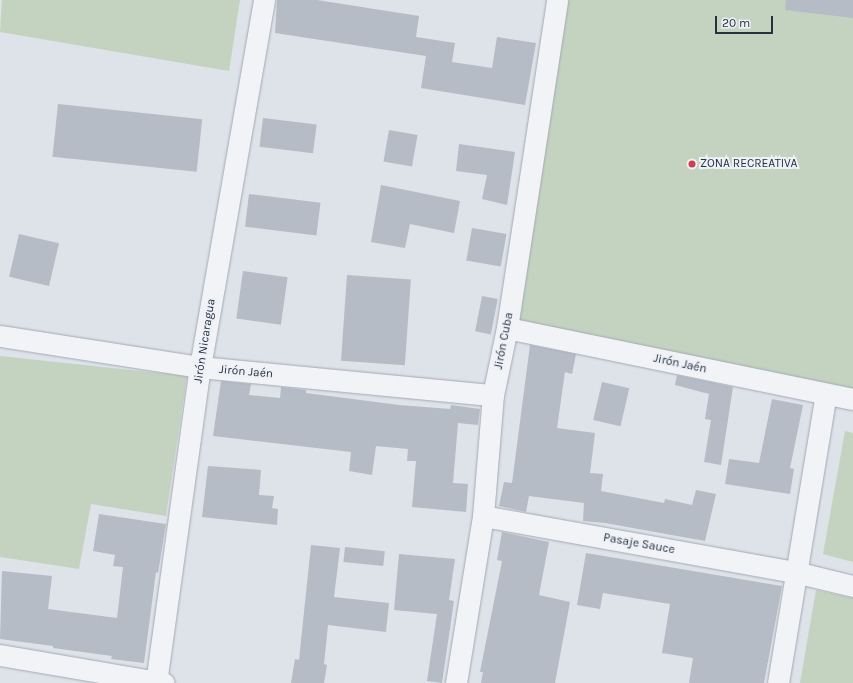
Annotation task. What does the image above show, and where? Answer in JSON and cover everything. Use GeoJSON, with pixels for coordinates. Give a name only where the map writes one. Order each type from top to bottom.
{"type":"FeatureCollection","features":[{"type":"Feature","properties":{"kind":"street","name":"Jirón Nicaragua"},"geometry":{"type":"LineString","coordinates":[[159,682],[200,367],[264,0]]}},
{"type":"Feature","properties":{"kind":"street","name":"Jirón Cuba"},"geometry":{"type":"LineString","coordinates":[[456,683],[483,516],[493,395],[507,328],[557,0]]}},
{"type":"Feature","properties":{"kind":"street","name":"Jirón Jaén"},"geometry":{"type":"LineString","coordinates":[[507,328],[853,399]]}},
{"type":"Feature","properties":{"kind":"street","name":"Jirón Jaén"},"geometry":{"type":"LineString","coordinates":[[0,336],[200,367],[493,395]]}},
{"type":"Feature","properties":{"kind":"street"},"geometry":{"type":"LineString","coordinates":[[778,683],[795,572],[826,394]]}},
{"type":"Feature","properties":{"kind":"street","name":"Pasaje Sauce"},"geometry":{"type":"LineString","coordinates":[[483,516],[795,572],[853,586]]}},
{"type":"Feature","properties":{"kind":"street"},"geometry":{"type":"LineString","coordinates":[[0,655],[159,682]]}},
{"type":"Feature","properties":{"kind":"green space"},"geometry":{"type":"Polygon","coordinates":[[[2,0],[240,0],[229,71],[0,32],[2,0]]]}},
{"type":"Feature","properties":{"kind":"green space","name":"ZONA RECREATIVA"},"geometry":{"type":"Polygon","coordinates":[[[557,0],[853,0],[853,399],[507,328],[557,0]]]}},
{"type":"Feature","properties":{"kind":"green space"},"geometry":{"type":"Polygon","coordinates":[[[0,356],[187,376],[166,516],[91,504],[79,569],[0,557],[0,356]]]}},
{"type":"Feature","properties":{"kind":"green space"},"geometry":{"type":"Polygon","coordinates":[[[845,431],[853,433],[853,562],[823,554],[845,431]]]}},
{"type":"Feature","properties":{"kind":"green space"},"geometry":{"type":"Polygon","coordinates":[[[816,590],[853,598],[853,683],[800,683],[816,590]]]}},
{"type":"Feature","properties":{"kind":"building"},"geometry":{"type":"Polygon","coordinates":[[[277,0],[317,0],[419,16],[416,37],[455,43],[452,62],[492,68],[497,37],[536,43],[525,105],[421,88],[426,56],[275,33],[277,0]]]}},
{"type":"Feature","properties":{"kind":"building"},"geometry":{"type":"Polygon","coordinates":[[[786,0],[853,0],[853,18],[785,10],[786,0]]]}},
{"type":"Feature","properties":{"kind":"building"},"geometry":{"type":"Polygon","coordinates":[[[58,104],[202,119],[197,172],[52,157],[58,104]]]}},
{"type":"Feature","properties":{"kind":"building"},"geometry":{"type":"Polygon","coordinates":[[[263,118],[317,125],[313,153],[259,147],[263,118]]]}},
{"type":"Feature","properties":{"kind":"building"},"geometry":{"type":"Polygon","coordinates":[[[389,130],[418,135],[412,167],[383,162],[389,130]]]}},
{"type":"Feature","properties":{"kind":"building"},"geometry":{"type":"Polygon","coordinates":[[[459,144],[515,152],[507,205],[482,199],[487,175],[456,171],[459,144]]]}},
{"type":"Feature","properties":{"kind":"building"},"geometry":{"type":"Polygon","coordinates":[[[381,185],[460,201],[454,233],[410,224],[405,248],[371,242],[381,185]]]}},
{"type":"Feature","properties":{"kind":"building"},"geometry":{"type":"Polygon","coordinates":[[[249,194],[320,203],[316,236],[245,227],[249,194]]]}},
{"type":"Feature","properties":{"kind":"building"},"geometry":{"type":"Polygon","coordinates":[[[472,228],[506,234],[501,267],[466,260],[472,228]]]}},
{"type":"Feature","properties":{"kind":"building"},"geometry":{"type":"Polygon","coordinates":[[[19,234],[59,243],[49,286],[9,277],[19,234]]]}},
{"type":"Feature","properties":{"kind":"building"},"geometry":{"type":"Polygon","coordinates":[[[243,271],[288,277],[281,325],[236,319],[243,271]]]}},
{"type":"Feature","properties":{"kind":"building"},"geometry":{"type":"Polygon","coordinates":[[[347,275],[411,279],[405,365],[341,361],[347,275]]]}},
{"type":"Feature","properties":{"kind":"building"},"geometry":{"type":"Polygon","coordinates":[[[482,296],[498,299],[491,334],[475,331],[482,296]]]}},
{"type":"Feature","properties":{"kind":"building"},"geometry":{"type":"Polygon","coordinates":[[[530,345],[576,354],[572,374],[565,372],[557,428],[595,433],[590,473],[603,474],[601,491],[664,503],[665,499],[692,505],[696,490],[716,494],[705,541],[605,523],[583,521],[584,503],[529,496],[526,512],[499,506],[504,482],[512,483],[530,345]]]}},
{"type":"Feature","properties":{"kind":"building"},"geometry":{"type":"Polygon","coordinates":[[[677,375],[733,387],[721,465],[704,462],[711,420],[705,419],[709,394],[675,385],[677,375]]]}},
{"type":"Feature","properties":{"kind":"building"},"geometry":{"type":"Polygon","coordinates":[[[221,381],[251,384],[249,395],[280,398],[281,387],[306,390],[306,393],[399,405],[450,409],[451,405],[480,409],[478,425],[458,423],[453,483],[468,484],[466,512],[412,507],[416,461],[407,461],[408,449],[376,446],[372,475],[349,471],[351,452],[213,436],[221,381]]]}},
{"type":"Feature","properties":{"kind":"building"},"geometry":{"type":"Polygon","coordinates":[[[602,382],[629,388],[621,426],[593,420],[602,382]]]}},
{"type":"Feature","properties":{"kind":"building"},"geometry":{"type":"Polygon","coordinates":[[[772,399],[803,405],[790,468],[794,469],[790,494],[725,484],[729,459],[759,463],[772,399]]]}},
{"type":"Feature","properties":{"kind":"building"},"geometry":{"type":"Polygon","coordinates":[[[208,466],[261,470],[259,495],[274,496],[272,508],[278,509],[277,525],[202,517],[208,466]]]}},
{"type":"Feature","properties":{"kind":"building"},"geometry":{"type":"Polygon","coordinates":[[[99,514],[166,524],[158,573],[156,572],[144,663],[111,659],[112,656],[53,648],[53,646],[0,639],[2,571],[52,576],[48,609],[117,618],[123,567],[113,566],[115,555],[93,551],[99,514]]]}},
{"type":"Feature","properties":{"kind":"building"},"geometry":{"type":"Polygon","coordinates":[[[502,532],[549,542],[539,595],[570,602],[555,683],[481,683],[483,672],[480,672],[502,561],[497,560],[502,532]]]}},
{"type":"Feature","properties":{"kind":"building"},"geometry":{"type":"Polygon","coordinates":[[[311,545],[340,548],[334,597],[389,603],[386,632],[328,625],[324,664],[327,665],[324,683],[291,683],[295,659],[299,660],[311,545]]]}},
{"type":"Feature","properties":{"kind":"building"},"geometry":{"type":"Polygon","coordinates":[[[345,547],[385,551],[383,566],[343,562],[345,547]]]}},
{"type":"Feature","properties":{"kind":"building"},"geometry":{"type":"Polygon","coordinates":[[[586,553],[782,586],[764,683],[689,683],[693,658],[662,653],[670,604],[603,593],[600,609],[577,605],[586,553]]]}},
{"type":"Feature","properties":{"kind":"building"},"geometry":{"type":"Polygon","coordinates":[[[399,554],[455,559],[449,600],[454,601],[442,683],[427,681],[437,614],[394,610],[399,554]]]}},
{"type":"Feature","properties":{"kind":"place","name":"ZONA RECREATIVA"},"geometry":{"type":"Point","coordinates":[692,164]}}]}
